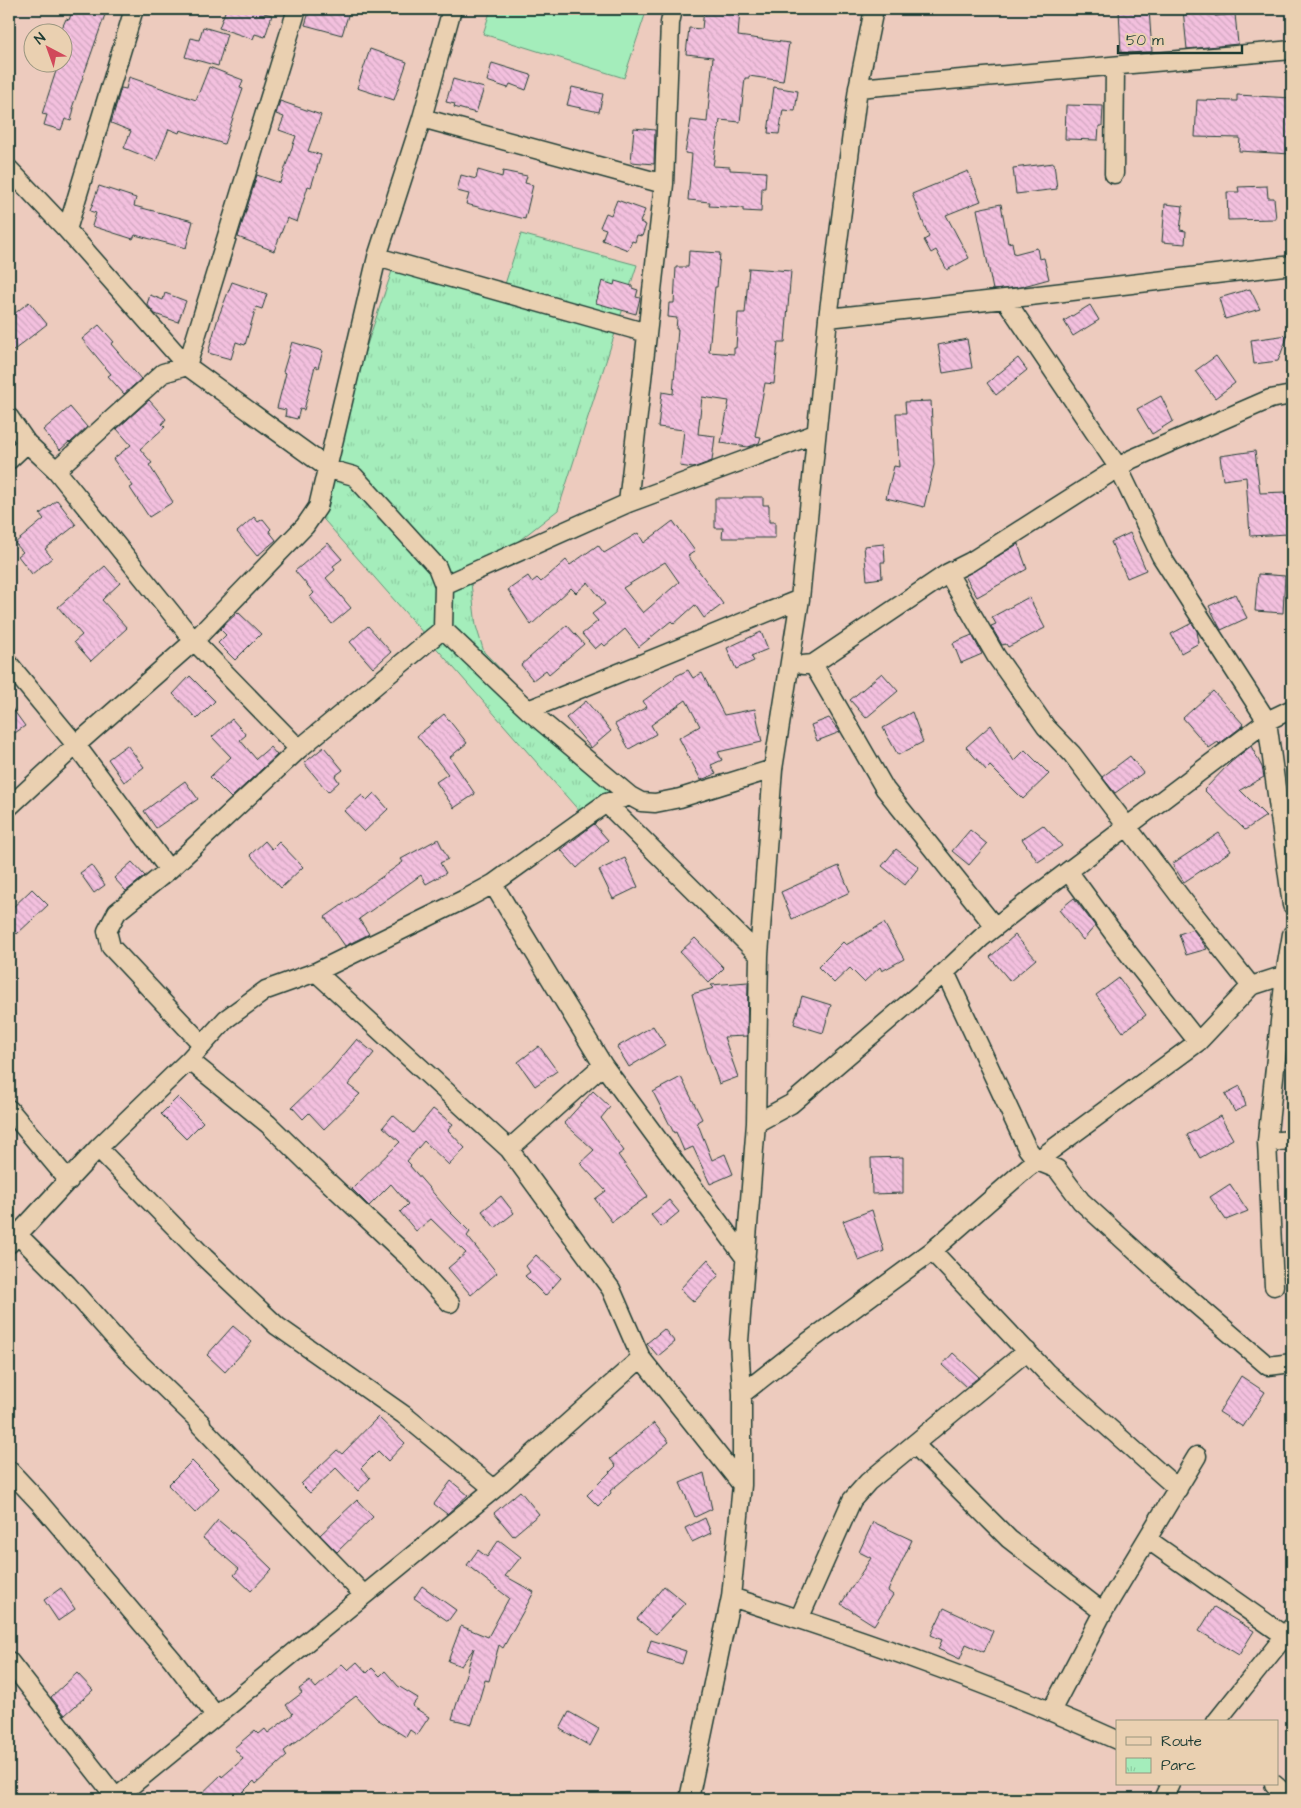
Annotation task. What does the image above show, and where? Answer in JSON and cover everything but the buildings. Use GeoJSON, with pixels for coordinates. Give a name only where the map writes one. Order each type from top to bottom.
{"type":"FeatureCollection","features":[{"type":"Feature","properties":{"kind":"street"},"geometry":{"type":"LineString","coordinates":[[67,230],[134,9]]}},
{"type":"Feature","properties":{"kind":"street"},"geometry":{"type":"LineString","coordinates":[[187,366],[297,9]]}},
{"type":"Feature","properties":{"kind":"street"},"geometry":{"type":"LineString","coordinates":[[9,808],[76,745],[194,641],[305,526],[318,507],[329,468],[378,257],[422,118],[452,9]]}},
{"type":"Feature","properties":{"kind":"street"},"geometry":{"type":"LineString","coordinates":[[628,503],[664,184],[670,23],[673,9]]}},
{"type":"Feature","properties":{"kind":"street"},"geometry":{"type":"LineString","coordinates":[[689,1799],[731,1598],[742,1485],[742,1394],[739,1341],[756,1123],[759,956],[773,769],[800,598],[828,318],[858,88],[874,9]]}},
{"type":"Feature","properties":{"kind":"street"},"geometry":{"type":"LineString","coordinates":[[858,88],[1292,50]]}},
{"type":"Feature","properties":{"kind":"street"},"geometry":{"type":"LineString","coordinates":[[1114,174],[1115,66]]}},
{"type":"Feature","properties":{"kind":"street"},"geometry":{"type":"LineString","coordinates":[[422,118],[664,184]]}},
{"type":"Feature","properties":{"kind":"street"},"geometry":{"type":"LineString","coordinates":[[9,169],[67,230],[187,366],[329,468],[354,476],[437,567],[444,585],[443,629],[528,710],[630,796],[642,802],[655,804],[773,769]]}},
{"type":"Feature","properties":{"kind":"street"},"geometry":{"type":"LineString","coordinates":[[378,257],[648,333]]}},
{"type":"Feature","properties":{"kind":"street"},"geometry":{"type":"LineString","coordinates":[[828,318],[1292,265]]}},
{"type":"Feature","properties":{"kind":"street"},"geometry":{"type":"LineString","coordinates":[[1006,299],[1118,468],[1161,556],[1267,721],[1292,905]]}},
{"type":"Feature","properties":{"kind":"street"},"geometry":{"type":"LineString","coordinates":[[56,470],[163,374],[187,366]]}},
{"type":"Feature","properties":{"kind":"street"},"geometry":{"type":"LineString","coordinates":[[790,667],[813,664],[948,573],[970,562],[1132,459],[1270,399],[1292,395]]}},
{"type":"Feature","properties":{"kind":"street"},"geometry":{"type":"LineString","coordinates":[[9,417],[27,443],[56,470],[194,641],[299,749]]}},
{"type":"Feature","properties":{"kind":"street"},"geometry":{"type":"LineString","coordinates":[[444,585],[628,503],[815,434]]}},
{"type":"Feature","properties":{"kind":"street"},"geometry":{"type":"LineString","coordinates":[[9,460],[27,443]]}},
{"type":"Feature","properties":{"kind":"street"},"geometry":{"type":"LineString","coordinates":[[948,573],[996,656],[1046,727],[1072,754],[1182,899],[1252,986]]}},
{"type":"Feature","properties":{"kind":"street"},"geometry":{"type":"LineString","coordinates":[[528,710],[800,598]]}},
{"type":"Feature","properties":{"kind":"street"},"geometry":{"type":"LineString","coordinates":[[203,1045],[111,947],[107,931],[117,912],[169,870],[299,749],[443,629]]}},
{"type":"Feature","properties":{"kind":"street"},"geometry":{"type":"LineString","coordinates":[[9,664],[76,745],[169,870]]}},
{"type":"Feature","properties":{"kind":"street"},"geometry":{"type":"LineString","coordinates":[[813,664],[885,789],[995,927]]}},
{"type":"Feature","properties":{"kind":"street"},"geometry":{"type":"LineString","coordinates":[[756,1123],[791,1104],[995,927],[1267,721],[1292,709]]}},
{"type":"Feature","properties":{"kind":"street"},"geometry":{"type":"LineString","coordinates":[[364,1595],[200,1425],[201,1423],[123,1347],[67,1284],[13,1239],[98,1148],[189,1060],[226,1019],[266,990],[316,972],[493,884],[606,803],[630,796]]}},
{"type":"Feature","properties":{"kind":"street"},"geometry":{"type":"LineString","coordinates":[[606,803],[759,956]]}},
{"type":"Feature","properties":{"kind":"street"},"geometry":{"type":"LineString","coordinates":[[1068,871],[1128,953],[1198,1042]]}},
{"type":"Feature","properties":{"kind":"street"},"geometry":{"type":"LineString","coordinates":[[493,884],[603,1065],[746,1259]]}},
{"type":"Feature","properties":{"kind":"street"},"geometry":{"type":"LineString","coordinates":[[1274,1286],[1267,1142],[1285,976],[1292,934]]}},
{"type":"Feature","properties":{"kind":"street"},"geometry":{"type":"LineString","coordinates":[[316,972],[509,1149],[612,1289],[641,1358],[742,1485]]}},
{"type":"Feature","properties":{"kind":"street"},"geometry":{"type":"LineString","coordinates":[[945,972],[1023,1139],[1036,1161],[1057,1168],[1082,1201],[1163,1276],[1268,1366],[1292,1363]]}},
{"type":"Feature","properties":{"kind":"street"},"geometry":{"type":"LineString","coordinates":[[742,1394],[804,1345],[932,1251],[1036,1161],[1198,1042],[1252,986],[1285,976]]}},
{"type":"Feature","properties":{"kind":"street"},"geometry":{"type":"LineString","coordinates":[[189,1060],[268,1124],[407,1256],[450,1303]]}},
{"type":"Feature","properties":{"kind":"street"},"geometry":{"type":"LineString","coordinates":[[509,1149],[603,1065]]}},
{"type":"Feature","properties":{"kind":"street"},"geometry":{"type":"LineString","coordinates":[[9,1109],[69,1181]]}},
{"type":"Feature","properties":{"kind":"street"},"geometry":{"type":"LineString","coordinates":[[1267,1142],[1292,1140]]}},
{"type":"Feature","properties":{"kind":"street"},"geometry":{"type":"LineString","coordinates":[[98,1148],[205,1258],[277,1326],[404,1415],[494,1489]]}},
{"type":"Feature","properties":{"kind":"street"},"geometry":{"type":"LineString","coordinates":[[932,1251],[1046,1372],[1178,1489]]}},
{"type":"Feature","properties":{"kind":"street"},"geometry":{"type":"LineString","coordinates":[[799,1619],[852,1500],[868,1482],[1027,1351]]}},
{"type":"Feature","properties":{"kind":"street"},"geometry":{"type":"LineString","coordinates":[[9,1661],[116,1798],[494,1489],[641,1358]]}},
{"type":"Feature","properties":{"kind":"street"},"geometry":{"type":"LineString","coordinates":[[914,1444],[1009,1539],[1103,1612]]}},
{"type":"Feature","properties":{"kind":"street"},"geometry":{"type":"LineString","coordinates":[[1052,1711],[1103,1612],[1197,1456]]}},
{"type":"Feature","properties":{"kind":"street"},"geometry":{"type":"LineString","coordinates":[[9,1470],[38,1501],[172,1659],[216,1716]]}},
{"type":"Feature","properties":{"kind":"street"},"geometry":{"type":"LineString","coordinates":[[1147,1539],[1288,1631],[1218,1720]]}},
{"type":"Feature","properties":{"kind":"street"},"geometry":{"type":"LineString","coordinates":[[731,1598],[869,1643],[1052,1711],[1116,1740]]}},
{"type":"Feature","properties":{"kind":"street"},"geometry":{"type":"LineString","coordinates":[[1163,1799],[1169,1786]]}},
{"type":"Feature","properties":{"kind":"street"},"geometry":{"type":"LineString","coordinates":[[1276,1786],[1292,1799]]}},
{"type":"Feature","properties":{"kind":"green space"},"geometry":{"type":"Polygon","coordinates":[[[491,9],[647,9],[624,78],[483,34],[491,9]]]}},
{"type":"Feature","properties":{"kind":"green space"},"geometry":{"type":"Polygon","coordinates":[[[521,234],[637,265],[558,510],[488,565],[471,583],[476,626],[484,652],[614,787],[581,813],[318,513],[333,445],[393,268],[500,300],[521,234]]]}}]}
